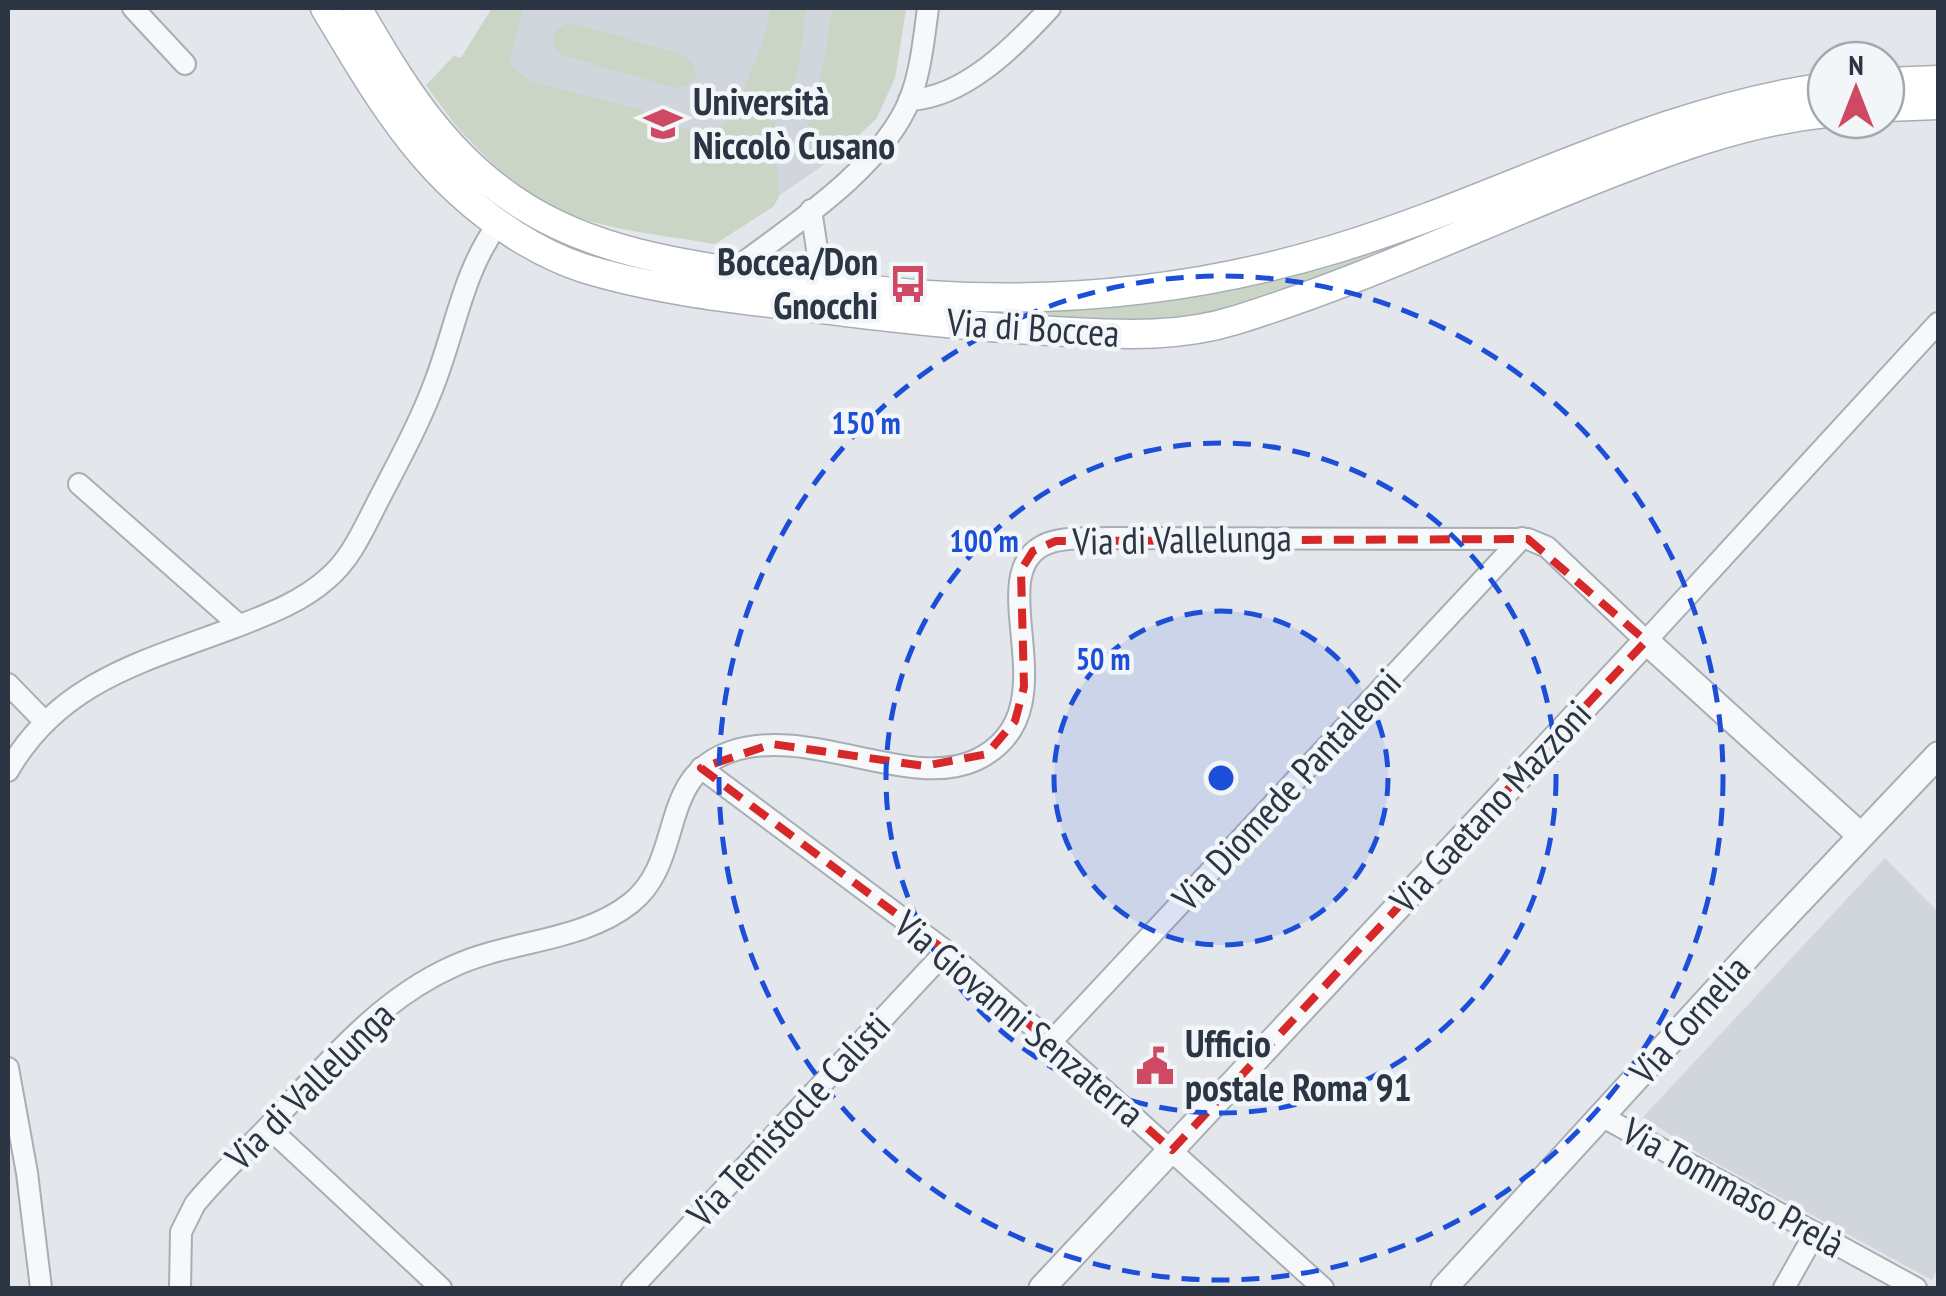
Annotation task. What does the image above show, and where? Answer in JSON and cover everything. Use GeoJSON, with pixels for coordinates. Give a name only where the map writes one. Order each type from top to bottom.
{"type":"FeatureCollection","features":[{"type":"Feature","properties":{"kind":"main road","name":"Via di Boccea"},"geometry":{"type":"LineString","coordinates":[[325,8],[413,146],[442,179],[498,224],[552,256],[618,278],[1047,298],[1146,290],[1228,276],[1360,241],[1664,126],[1765,98],[1806,91]]}},
{"type":"Feature","properties":{"kind":"main road","name":"Via di Boccea"},"geometry":{"type":"LineString","coordinates":[[357,8],[429,123],[468,165],[555,224],[729,284],[949,324],[1137,335],[1181,332],[1232,321],[1691,142],[1806,116]]}},
{"type":"Feature","properties":{"kind":"main road"},"geometry":{"type":"LineString","coordinates":[[1906,81],[1938,80]]}},
{"type":"Feature","properties":{"kind":"main road"},"geometry":{"type":"LineString","coordinates":[[1906,106],[1938,105]]}},
{"type":"Feature","properties":{"kind":"street"},"geometry":{"type":"LineString","coordinates":[[133,8],[186,64]]}},
{"type":"Feature","properties":{"kind":"street"},"geometry":{"type":"LineString","coordinates":[[729,284],[872,156],[898,122],[919,68],[928,8]]}},
{"type":"Feature","properties":{"kind":"street"},"geometry":{"type":"LineString","coordinates":[[909,100],[928,100],[983,70],[1050,8]]}},
{"type":"Feature","properties":{"kind":"street"},"geometry":{"type":"LineString","coordinates":[[811,210],[816,249],[843,286]]}},
{"type":"Feature","properties":{"kind":"street"},"geometry":{"type":"LineString","coordinates":[[8,772],[44,721],[85,688],[279,609],[335,572],[352,550],[417,428],[470,272],[498,224]]}},
{"type":"Feature","properties":{"kind":"street","name":"Via Gaetano Mazzoni"},"geometry":{"type":"LineString","coordinates":[[1042,1288],[1938,323]]}},
{"type":"Feature","properties":{"kind":"street"},"geometry":{"type":"LineString","coordinates":[[79,484],[239,625]]}},
{"type":"Feature","properties":{"kind":"street","name":"Via di Vallelunga"},"geometry":{"type":"LineString","coordinates":[[180,1288],[179,1244],[183,1224],[203,1195],[358,1032],[419,984],[458,964],[582,928],[610,917],[635,900],[660,862],[684,790],[701,768],[735,750],[772,744],[924,766],[957,765],[987,754],[1006,736],[1024,687],[1026,656],[1018,596],[1021,570],[1034,551],[1050,542],[1109,538],[1522,538]]}},
{"type":"Feature","properties":{"kind":"street"},"geometry":{"type":"LineString","coordinates":[[1522,538],[1546,547],[1862,836]]}},
{"type":"Feature","properties":{"kind":"street","name":"Via Diomede Pantaleoni"},"geometry":{"type":"LineString","coordinates":[[1052,1042],[1522,538]]}},
{"type":"Feature","properties":{"kind":"street"},"geometry":{"type":"LineString","coordinates":[[8,684],[44,721]]}},
{"type":"Feature","properties":{"kind":"street","name":"Via Cornelia"},"geometry":{"type":"LineString","coordinates":[[1444,1288],[1938,754]]}},
{"type":"Feature","properties":{"kind":"street","name":"Via Giovanni Senzaterra"},"geometry":{"type":"LineString","coordinates":[[701,768],[946,951],[1322,1288]]}},
{"type":"Feature","properties":{"kind":"street","name":"Via Temistocle Calisti"},"geometry":{"type":"LineString","coordinates":[[632,1288],[946,951]]}},
{"type":"Feature","properties":{"kind":"street"},"geometry":{"type":"LineString","coordinates":[[8,1068],[28,1173],[41,1288]]}},
{"type":"Feature","properties":{"kind":"street","name":"Via Tommaso Prelà"},"geometry":{"type":"LineString","coordinates":[[1602,1117],[1916,1288]]}},
{"type":"Feature","properties":{"kind":"street"},"geometry":{"type":"LineString","coordinates":[[268,1127],[441,1288]]}},
{"type":"Feature","properties":{"kind":"street"},"geometry":{"type":"LineString","coordinates":[[1784,1288],[1815,1234]]}},
{"type":"Feature","properties":{"kind":"highlighted area"},"geometry":{"type":"Polygon","coordinates":[[[1528,539],[1646,641],[1172,1150],[946,951],[701,768],[772,744],[924,766],[987,754],[1015,721],[1024,687],[1021,570],[1033,551],[1056,541],[1528,539]]]}},
{"type":"Feature","properties":{"kind":"shaded area","name":"Università Niccolò Cusano"},"geometry":{"type":"Polygon","coordinates":[[[492,8],[906,8],[895,78],[876,119],[836,156],[779,196],[774,206],[715,244],[596,222],[573,214],[496,166],[458,129],[426,85],[454,56],[461,58],[492,8]]]}},
{"type":"Feature","properties":{"kind":"shaded area"},"geometry":{"type":"Polygon","coordinates":[[[1885,858],[1938,912],[1938,1268],[1932,1280],[1703,1156],[1643,1117],[1885,858]]]}},
{"type":"Feature","properties":{"kind":"green space"},"geometry":{"type":"Polygon","coordinates":[[[492,8],[524,8],[509,62],[532,81],[652,113],[708,136],[733,116],[764,39],[771,8],[806,8],[798,73],[767,143],[776,158],[779,196],[774,206],[715,244],[593,222],[547,205],[528,193],[473,143],[426,85],[454,56],[461,58],[492,8]]]}},
{"type":"Feature","properties":{"kind":"green space"},"geometry":{"type":"Polygon","coordinates":[[[832,8],[906,8],[895,78],[876,119],[836,156],[822,139],[813,143],[807,122],[824,63],[832,8]]]}},
{"type":"Feature","properties":{"kind":"green space"},"geometry":{"type":"Polygon","coordinates":[[[573,23],[683,55],[695,65],[696,78],[687,86],[675,88],[562,55],[554,47],[555,33],[563,25],[573,23]]]}},
{"type":"Feature","properties":{"kind":"green space"},"geometry":{"type":"Polygon","coordinates":[[[1415,236],[1292,288],[1224,310],[1143,319],[1034,317],[1036,309],[1127,306],[1241,287],[1415,236]]]}},
{"type":"Feature","properties":{"kind":"place","name":"Università Niccolò Cusano"},"geometry":{"type":"Point","coordinates":[663,124]}},
{"type":"Feature","properties":{"kind":"place","name":"Boccea/Don Gnocchi"},"geometry":{"type":"Point","coordinates":[908,284]}},
{"type":"Feature","properties":{"kind":"place","name":"Ufficio postale Roma 91"},"geometry":{"type":"Point","coordinates":[1155,1066]}}]}
